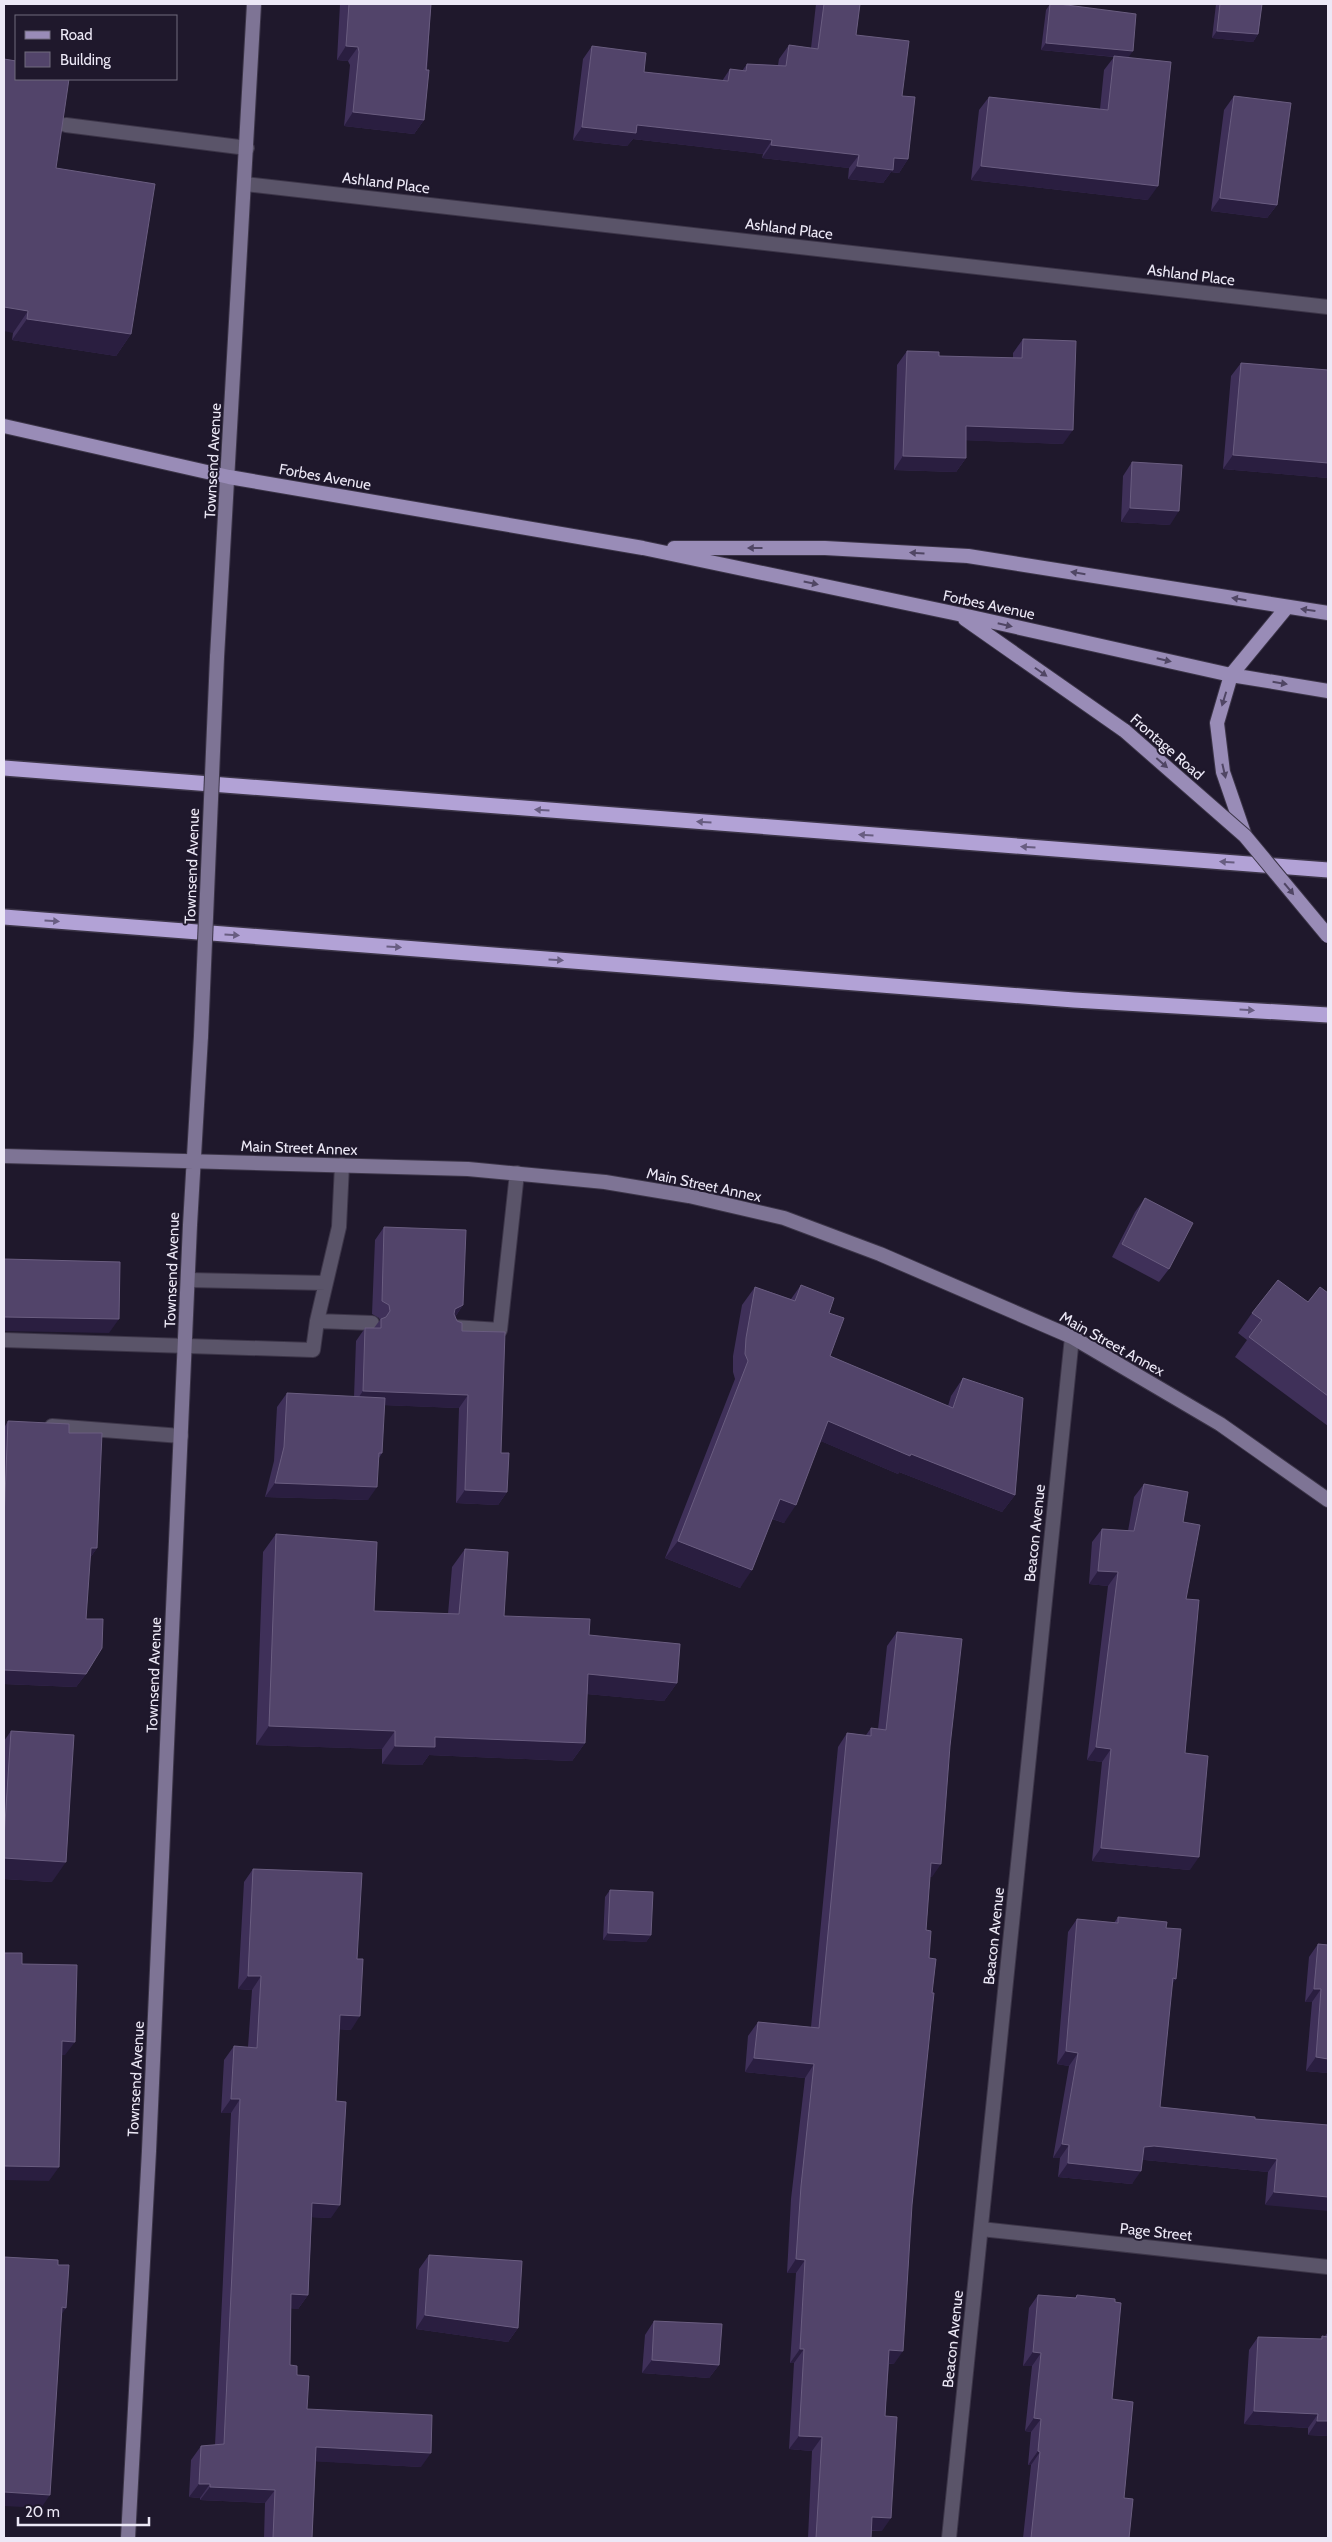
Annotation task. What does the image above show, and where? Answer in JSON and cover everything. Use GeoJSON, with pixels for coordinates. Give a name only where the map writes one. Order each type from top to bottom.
{"type":"FeatureCollection","features":[{"type":"Feature","properties":{"kind":"highway"},"geometry":{"type":"LineString","coordinates":[[4,768],[1328,870]]}},
{"type":"Feature","properties":{"kind":"highway"},"geometry":{"type":"LineString","coordinates":[[4,917],[1074,1000],[1328,1015]]}},
{"type":"Feature","properties":{"kind":"main road","name":"Townsend Avenue"},"geometry":{"type":"LineString","coordinates":[[128,2538],[149,2141],[217,658],[246,184],[254,4]]}},
{"type":"Feature","properties":{"kind":"main road","name":"Forbes Avenue"},"geometry":{"type":"LineString","coordinates":[[4,426],[229,477],[643,548],[958,614],[1232,676],[1328,691]]}},
{"type":"Feature","properties":{"kind":"main road","name":"Forbes Avenue"},"geometry":{"type":"LineString","coordinates":[[643,548],[824,548],[968,556],[1328,613]]}},
{"type":"Feature","properties":{"kind":"main road"},"geometry":{"type":"LineString","coordinates":[[1245,836],[1223,772],[1217,723],[1232,676],[1287,607]]}},
{"type":"Feature","properties":{"kind":"main road","name":"Frontage Road"},"geometry":{"type":"LineString","coordinates":[[958,614],[1125,731],[1245,836],[1328,936]]}},
{"type":"Feature","properties":{"kind":"main road","name":"Main Street Annex"},"geometry":{"type":"LineString","coordinates":[[4,1156],[342,1165],[517,1172],[605,1182],[680,1195],[784,1218],[880,1254],[1072,1337],[1220,1424],[1328,1500]]}},
{"type":"Feature","properties":{"kind":"street"},"geometry":{"type":"LineString","coordinates":[[66,125],[247,148]]}},
{"type":"Feature","properties":{"kind":"street","name":"Ashland Place"},"geometry":{"type":"LineString","coordinates":[[246,184],[1328,307]]}},
{"type":"Feature","properties":{"kind":"street"},"geometry":{"type":"LineString","coordinates":[[4,1340],[186,1348],[313,1350],[339,1227],[342,1165]]}},
{"type":"Feature","properties":{"kind":"street"},"geometry":{"type":"LineString","coordinates":[[453,1326],[500,1330],[517,1172]]}},
{"type":"Feature","properties":{"kind":"street"},"geometry":{"type":"LineString","coordinates":[[189,1280],[326,1283]]}},
{"type":"Feature","properties":{"kind":"street"},"geometry":{"type":"LineString","coordinates":[[318,1321],[372,1323]]}},
{"type":"Feature","properties":{"kind":"street","name":"Beacon Avenue"},"geometry":{"type":"LineString","coordinates":[[949,2538],[1072,1337]]}},
{"type":"Feature","properties":{"kind":"street"},"geometry":{"type":"LineString","coordinates":[[42,1426],[181,1436]]}},
{"type":"Feature","properties":{"kind":"street","name":"Page Street"},"geometry":{"type":"LineString","coordinates":[[981,2229],[1328,2267]]}},
{"type":"Feature","properties":{"kind":"building"},"geometry":{"type":"Polygon","coordinates":[[[349,4],[431,4],[426,70],[429,70],[424,120],[353,112],[359,52],[358,47],[346,46],[349,4]]]}},
{"type":"Feature","properties":{"kind":"building"},"geometry":{"type":"Polygon","coordinates":[[[824,4],[860,4],[856,35],[909,41],[902,96],[915,97],[908,159],[894,158],[893,170],[857,166],[859,155],[771,145],[772,140],[637,125],[636,133],[582,127],[592,46],[646,53],[644,72],[728,81],[730,69],[746,71],[747,64],[786,66],[789,45],[818,49],[824,4]]]}},
{"type":"Feature","properties":{"kind":"building"},"geometry":{"type":"Polygon","coordinates":[[[1050,4],[1136,14],[1133,51],[1046,43],[1050,4]]]}},
{"type":"Feature","properties":{"kind":"building"},"geometry":{"type":"Polygon","coordinates":[[[1220,4],[1262,4],[1258,34],[1217,31],[1220,4]]]}},
{"type":"Feature","properties":{"kind":"building"},"geometry":{"type":"Polygon","coordinates":[[[1114,56],[1171,62],[1158,186],[981,166],[989,97],[1108,110],[1114,56]]]}},
{"type":"Feature","properties":{"kind":"building"},"geometry":{"type":"Polygon","coordinates":[[[4,59],[15,61],[15,80],[69,80],[56,168],[155,184],[131,334],[27,319],[28,311],[4,307],[4,59]]]}},
{"type":"Feature","properties":{"kind":"building"},"geometry":{"type":"Polygon","coordinates":[[[1234,96],[1291,103],[1277,205],[1220,198],[1234,96]]]}},
{"type":"Feature","properties":{"kind":"building"},"geometry":{"type":"Polygon","coordinates":[[[1023,339],[1076,341],[1073,430],[966,426],[966,458],[903,456],[907,351],[939,352],[939,356],[1022,358],[1023,339]]]}},
{"type":"Feature","properties":{"kind":"building"},"geometry":{"type":"Polygon","coordinates":[[[1241,363],[1328,370],[1328,463],[1233,455],[1241,363]]]}},
{"type":"Feature","properties":{"kind":"building"},"geometry":{"type":"Polygon","coordinates":[[[1132,462],[1182,465],[1179,511],[1130,508],[1132,462]]]}},
{"type":"Feature","properties":{"kind":"building"},"geometry":{"type":"Polygon","coordinates":[[[1145,1198],[1193,1223],[1169,1269],[1122,1244],[1145,1198]]]}},
{"type":"Feature","properties":{"kind":"building"},"geometry":{"type":"Polygon","coordinates":[[[384,1227],[466,1230],[463,1305],[455,1309],[454,1314],[457,1321],[462,1323],[462,1331],[505,1332],[501,1453],[509,1453],[507,1492],[465,1490],[468,1395],[363,1391],[365,1328],[381,1328],[381,1319],[386,1317],[390,1311],[389,1305],[382,1301],[384,1227]]]}},
{"type":"Feature","properties":{"kind":"building"},"geometry":{"type":"Polygon","coordinates":[[[4,1259],[120,1262],[119,1319],[4,1317],[4,1259]]]}},
{"type":"Feature","properties":{"kind":"building"},"geometry":{"type":"Polygon","coordinates":[[[1278,1280],[1308,1302],[1320,1287],[1328,1293],[1328,1396],[1249,1337],[1262,1320],[1252,1313],[1278,1280]]]}},
{"type":"Feature","properties":{"kind":"building"},"geometry":{"type":"Polygon","coordinates":[[[801,1285],[834,1298],[829,1313],[844,1318],[830,1356],[953,1408],[963,1378],[1023,1398],[1015,1495],[911,1454],[910,1456],[828,1421],[796,1505],[780,1499],[752,1570],[678,1541],[748,1361],[745,1354],[746,1338],[755,1287],[795,1301],[801,1285]]]}},
{"type":"Feature","properties":{"kind":"building"},"geometry":{"type":"Polygon","coordinates":[[[287,1393],[385,1398],[382,1453],[379,1453],[377,1487],[275,1483],[284,1447],[287,1393]]]}},
{"type":"Feature","properties":{"kind":"building"},"geometry":{"type":"Polygon","coordinates":[[[8,1421],[69,1424],[69,1433],[102,1433],[97,1548],[91,1548],[86,1619],[103,1619],[102,1648],[86,1674],[4,1670],[4,1521],[8,1421]]]}},
{"type":"Feature","properties":{"kind":"building"},"geometry":{"type":"Polygon","coordinates":[[[1144,1484],[1188,1492],[1183,1522],[1200,1525],[1186,1599],[1199,1600],[1185,1753],[1208,1756],[1199,1857],[1101,1848],[1111,1749],[1096,1747],[1118,1572],[1098,1571],[1102,1529],[1134,1531],[1144,1484]]]}},
{"type":"Feature","properties":{"kind":"building"},"geometry":{"type":"Polygon","coordinates":[[[276,1534],[377,1542],[374,1611],[459,1614],[465,1549],[508,1552],[504,1616],[590,1619],[589,1635],[680,1644],[677,1683],[588,1674],[585,1743],[435,1737],[435,1747],[395,1746],[395,1731],[269,1726],[276,1534]]]}},
{"type":"Feature","properties":{"kind":"building"},"geometry":{"type":"Polygon","coordinates":[[[897,1632],[962,1639],[950,1746],[941,1864],[931,1863],[926,1930],[931,1931],[929,1958],[936,1959],[912,2205],[903,2351],[889,2350],[885,2416],[897,2417],[891,2518],[872,2517],[871,2538],[816,2538],[822,2437],[799,2436],[804,2349],[800,2349],[805,2260],[796,2259],[801,2186],[814,2064],[754,2058],[758,2022],[819,2028],[847,1733],[871,1736],[871,1728],[886,1730],[897,1632]]]}},
{"type":"Feature","properties":{"kind":"building"},"geometry":{"type":"Polygon","coordinates":[[[11,1731],[74,1735],[66,1862],[4,1858],[11,1731]]]}},
{"type":"Feature","properties":{"kind":"building"},"geometry":{"type":"Polygon","coordinates":[[[253,1869],[362,1873],[357,1959],[363,1959],[360,2016],[340,2015],[336,2101],[346,2102],[340,2205],[312,2203],[308,2295],[291,2294],[290,2365],[297,2366],[297,2375],[309,2376],[307,2409],[432,2415],[431,2453],[316,2447],[312,2538],[273,2538],[275,2490],[210,2487],[210,2484],[199,2484],[201,2446],[224,2444],[240,2099],[231,2099],[234,2046],[257,2048],[261,1976],[248,1976],[253,1869]]]}},
{"type":"Feature","properties":{"kind":"building"},"geometry":{"type":"Polygon","coordinates":[[[610,1890],[653,1892],[651,1935],[608,1933],[610,1890]]]}},
{"type":"Feature","properties":{"kind":"building"},"geometry":{"type":"Polygon","coordinates":[[[1118,1917],[1167,1922],[1166,1928],[1181,1929],[1176,1979],[1173,1978],[1160,2107],[1255,2117],[1255,2119],[1328,2125],[1328,2197],[1274,2192],[1277,2159],[1154,2146],[1144,2147],[1141,2171],[1068,2163],[1069,2145],[1062,2144],[1078,2053],[1066,2051],[1077,1919],[1118,1923],[1118,1917]]]}},
{"type":"Feature","properties":{"kind":"building"},"geometry":{"type":"Polygon","coordinates":[[[1318,1944],[1328,1945],[1328,2059],[1316,2057],[1321,1989],[1314,1989],[1318,1944]]]}},
{"type":"Feature","properties":{"kind":"building"},"geometry":{"type":"Polygon","coordinates":[[[4,1953],[22,1953],[22,1964],[77,1965],[75,2042],[62,2041],[59,2167],[4,2166],[4,1953]]]}},
{"type":"Feature","properties":{"kind":"building"},"geometry":{"type":"Polygon","coordinates":[[[429,2255],[522,2261],[518,2328],[425,2315],[429,2255]]]}},
{"type":"Feature","properties":{"kind":"building"},"geometry":{"type":"Polygon","coordinates":[[[4,2257],[58,2260],[58,2265],[69,2265],[66,2308],[62,2307],[50,2495],[4,2492],[4,2257]]]}},
{"type":"Feature","properties":{"kind":"building"},"geometry":{"type":"Polygon","coordinates":[[[1038,2295],[1076,2298],[1077,2295],[1115,2299],[1115,2302],[1121,2303],[1112,2399],[1133,2402],[1124,2498],[1133,2499],[1129,2538],[1031,2538],[1040,2452],[1038,2451],[1041,2419],[1034,2418],[1041,2353],[1033,2352],[1038,2295]]]}},
{"type":"Feature","properties":{"kind":"building"},"geometry":{"type":"Polygon","coordinates":[[[654,2321],[722,2324],[719,2365],[652,2360],[654,2321]]]}},
{"type":"Feature","properties":{"kind":"building"},"geometry":{"type":"Polygon","coordinates":[[[1322,2336],[1328,2337],[1328,2421],[1317,2421],[1318,2414],[1254,2411],[1258,2337],[1322,2339],[1322,2336]]]}}]}
